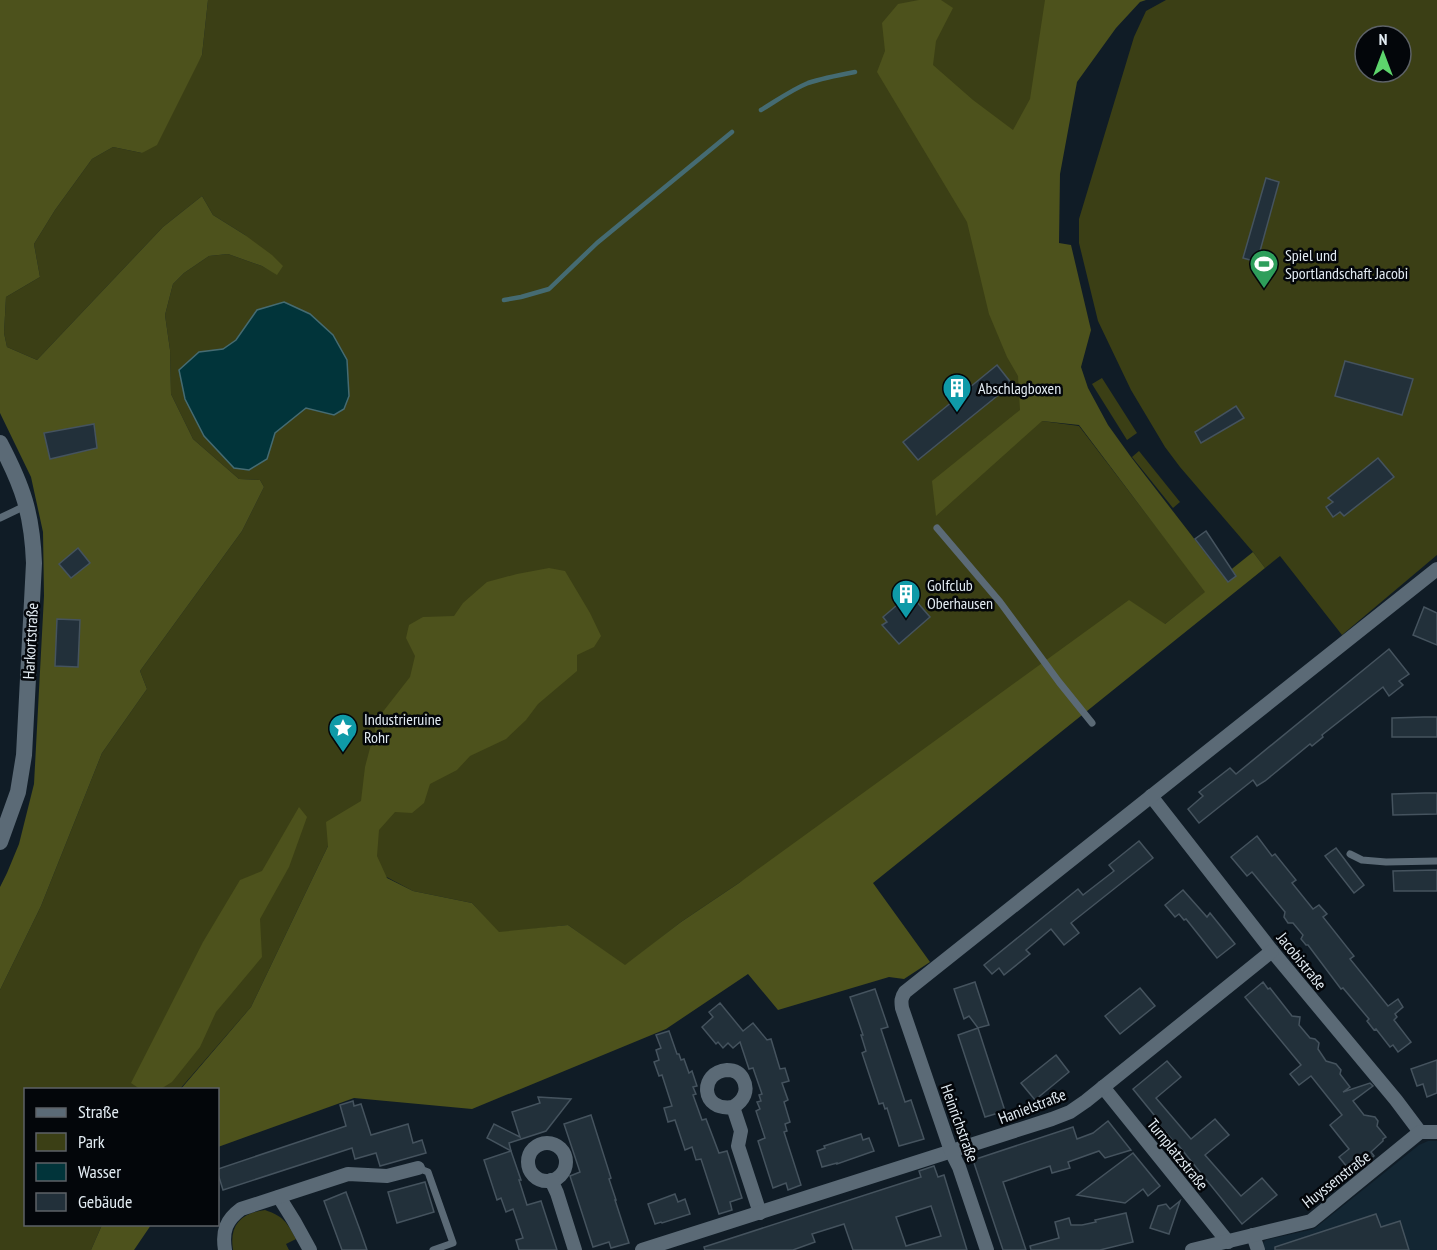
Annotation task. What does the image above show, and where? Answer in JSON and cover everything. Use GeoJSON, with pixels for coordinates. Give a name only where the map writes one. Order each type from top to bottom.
{"type":"FeatureCollection","features":[{"type":"Feature","properties":{"kind":"street","name":"Harkortstraße"},"geometry":{"type":"LineString","coordinates":[[0,443],[21,485],[27,505],[33,537],[34,569],[24,755],[18,792],[0,842]]}},
{"type":"Feature","properties":{"kind":"street"},"geometry":{"type":"LineString","coordinates":[[1151,796],[1437,569]]}},
{"type":"Feature","properties":{"kind":"street","name":"Jacobistraße"},"geometry":{"type":"LineString","coordinates":[[1151,796],[1272,951],[1420,1132]]}},
{"type":"Feature","properties":{"kind":"street","name":"Heinrichstraße"},"geometry":{"type":"LineString","coordinates":[[987,1250],[901,1001],[905,992],[1151,796]]}},
{"type":"Feature","properties":{"kind":"street","name":"Hanielstraße"},"geometry":{"type":"LineString","coordinates":[[642,1250],[1070,1112],[1272,951]]}},
{"type":"Feature","properties":{"kind":"street","name":"Turnplatzstraße"},"geometry":{"type":"LineString","coordinates":[[1103,1087],[1228,1242]]}},
{"type":"Feature","properties":{"kind":"street"},"geometry":{"type":"LineString","coordinates":[[733,1107],[741,1131],[738,1146],[760,1213]]}},
{"type":"Feature","properties":{"kind":"street"},"geometry":{"type":"LineString","coordinates":[[1420,1132],[1437,1132]]}},
{"type":"Feature","properties":{"kind":"street","name":"Huyssenstraße"},"geometry":{"type":"LineString","coordinates":[[1192,1250],[1311,1221],[1420,1132]]}},
{"type":"Feature","properties":{"kind":"street"},"geometry":{"type":"LineString","coordinates":[[225,1250],[226,1224],[232,1215],[241,1209],[348,1174],[387,1176],[418,1168]]}},
{"type":"Feature","properties":{"kind":"street"},"geometry":{"type":"LineString","coordinates":[[551,1180],[575,1250]]}},
{"type":"Feature","properties":{"kind":"street"},"geometry":{"type":"LineString","coordinates":[[279,1197],[310,1250]]}},
{"type":"Feature","properties":{"kind":"street"},"geometry":{"type":"LineString","coordinates":[[1253,1235],[1258,1250]]}},
{"type":"Feature","properties":{"kind":"lane"},"geometry":{"type":"LineString","coordinates":[[0,518],[27,505]]}},
{"type":"Feature","properties":{"kind":"lane"},"geometry":{"type":"LineString","coordinates":[[936,528],[1000,602],[1092,723]]}},
{"type":"Feature","properties":{"kind":"lane"},"geometry":{"type":"LineString","coordinates":[[1350,854],[1362,860],[1386,862],[1437,861]]}},
{"type":"Feature","properties":{"kind":"lane"},"geometry":{"type":"LineString","coordinates":[[418,1168],[428,1172],[453,1244],[433,1250]]}},
{"type":"Feature","properties":{"kind":"shaded area"},"geometry":{"type":"Polygon","coordinates":[[[1428,1141],[1437,1141],[1437,1250],[1263,1250],[1262,1244],[1266,1240],[1314,1229],[1419,1145],[1428,1141]]]}},
{"type":"Feature","properties":{"kind":"green space"},"geometry":{"type":"Polygon","coordinates":[[[0,0],[208,0],[202,55],[157,145],[142,153],[113,147],[92,159],[55,210],[34,244],[40,277],[6,297],[4,333],[7,347],[37,360],[163,227],[202,196],[213,215],[245,235],[283,266],[277,275],[262,266],[228,254],[209,256],[184,273],[173,284],[165,315],[170,350],[171,394],[193,439],[239,479],[260,480],[264,487],[242,531],[140,671],[147,689],[102,753],[41,906],[0,990],[0,887],[19,844],[34,784],[44,596],[43,532],[31,477],[0,413],[0,0]]]}},
{"type":"Feature","properties":{"kind":"green space"},"geometry":{"type":"Polygon","coordinates":[[[208,0],[1111,0],[1060,44],[1042,421],[1079,426],[1206,592],[1165,624],[739,883],[681,922],[625,966],[568,925],[499,933],[472,903],[413,891],[328,846],[251,1007],[181,1088],[24,1088],[24,1226],[102,1226],[91,1250],[0,1250],[0,990],[41,906],[102,753],[147,689],[140,671],[242,531],[264,487],[260,480],[239,479],[193,439],[171,394],[170,350],[165,315],[173,284],[184,273],[209,256],[228,254],[277,274],[245,235],[213,215],[202,196],[163,227],[37,360],[7,347],[4,333],[6,297],[40,277],[34,244],[55,210],[92,159],[113,147],[142,153],[202,55],[208,0]]]}},
{"type":"Feature","properties":{"kind":"green space"},"geometry":{"type":"Polygon","coordinates":[[[919,0],[941,0],[953,8],[936,41],[933,65],[973,100],[1013,130],[1030,99],[1045,0],[1146,0],[1140,2],[1116,28],[1077,82],[1060,174],[1059,243],[1071,245],[1091,330],[1081,367],[1088,388],[1108,425],[1223,576],[1253,552],[1265,568],[873,883],[930,962],[904,979],[889,977],[778,1010],[748,974],[666,1029],[472,1109],[354,1098],[219,1147],[219,1088],[182,1088],[251,1007],[328,846],[326,822],[361,801],[365,767],[378,718],[410,677],[415,656],[406,638],[409,625],[423,617],[454,616],[463,603],[487,582],[549,568],[565,571],[601,636],[594,647],[577,655],[577,671],[538,704],[526,720],[506,739],[470,756],[457,770],[430,784],[424,803],[412,813],[395,812],[379,830],[377,856],[387,878],[413,891],[472,903],[499,932],[568,925],[625,965],[681,922],[739,883],[1129,600],[1165,624],[1205,592],[1079,425],[1042,421],[936,516],[932,481],[1020,410],[1018,376],[1007,357],[989,314],[967,222],[877,72],[885,51],[882,23],[898,4],[919,0]]]}},
{"type":"Feature","properties":{"kind":"green space","name":"Spiel und Sportlandschaft Jacobi"},"geometry":{"type":"Polygon","coordinates":[[[1166,0],[1437,0],[1437,555],[1342,635],[1280,556],[1265,568],[1180,467],[1165,447],[1131,390],[1098,321],[1079,243],[1079,219],[1134,37],[1146,11],[1166,0]]]}},
{"type":"Feature","properties":{"kind":"green space"},"geometry":{"type":"Polygon","coordinates":[[[1102,378],[1137,433],[1127,440],[1092,384],[1102,378]]]}},
{"type":"Feature","properties":{"kind":"green space"},"geometry":{"type":"Polygon","coordinates":[[[1139,451],[1180,502],[1173,508],[1132,457],[1139,451]]]}},
{"type":"Feature","properties":{"kind":"green space"},"geometry":{"type":"Polygon","coordinates":[[[299,807],[307,817],[289,867],[260,919],[262,957],[216,1012],[200,1047],[172,1082],[162,1088],[138,1088],[131,1083],[203,942],[240,880],[262,871],[299,807]]]}},
{"type":"Feature","properties":{"kind":"green space"},"geometry":{"type":"Polygon","coordinates":[[[265,1210],[280,1217],[290,1228],[296,1239],[286,1244],[289,1250],[233,1250],[235,1227],[243,1217],[265,1210]]]}},
{"type":"Feature","properties":{"kind":"green space"},"geometry":{"type":"Polygon","coordinates":[[[101,1226],[150,1226],[134,1250],[91,1250],[101,1226]]]}},
{"type":"Feature","properties":{"kind":"water"},"geometry":{"type":"Polygon","coordinates":[[[284,302],[310,314],[333,335],[347,360],[349,396],[344,409],[334,415],[306,408],[275,433],[267,459],[249,470],[234,468],[204,436],[185,399],[179,370],[199,352],[223,349],[236,340],[257,310],[284,302]]]}},
{"type":"Feature","properties":{"kind":"building"},"geometry":{"type":"Polygon","coordinates":[[[1266,178],[1279,182],[1257,262],[1243,258],[1266,178]]]}},
{"type":"Feature","properties":{"kind":"building"},"geometry":{"type":"Polygon","coordinates":[[[1345,361],[1413,379],[1402,415],[1335,396],[1345,361]]]}},
{"type":"Feature","properties":{"kind":"building","name":"Abschlagboxen"},"geometry":{"type":"Polygon","coordinates":[[[997,365],[1012,384],[918,460],[903,442],[997,365]]]}},
{"type":"Feature","properties":{"kind":"building"},"geometry":{"type":"Polygon","coordinates":[[[1236,406],[1244,418],[1201,443],[1195,432],[1236,406]]]}},
{"type":"Feature","properties":{"kind":"building"},"geometry":{"type":"Polygon","coordinates":[[[94,424],[97,448],[50,459],[44,433],[94,424]]]}},
{"type":"Feature","properties":{"kind":"building"},"geometry":{"type":"Polygon","coordinates":[[[1378,458],[1394,477],[1344,516],[1340,512],[1333,517],[1326,507],[1333,502],[1328,498],[1378,458]]]}},
{"type":"Feature","properties":{"kind":"building"},"geometry":{"type":"Polygon","coordinates":[[[1206,531],[1236,576],[1228,582],[1195,539],[1206,531]]]}},
{"type":"Feature","properties":{"kind":"building"},"geometry":{"type":"Polygon","coordinates":[[[78,548],[90,563],[71,578],[59,564],[78,548]]]}},
{"type":"Feature","properties":{"kind":"building","name":"Golfclub Oberhausen"},"geometry":{"type":"Polygon","coordinates":[[[910,594],[930,617],[899,644],[882,625],[887,622],[883,617],[910,594]]]}},
{"type":"Feature","properties":{"kind":"building"},"geometry":{"type":"Polygon","coordinates":[[[1424,607],[1437,613],[1437,645],[1413,635],[1424,607]]]}},
{"type":"Feature","properties":{"kind":"building"},"geometry":{"type":"Polygon","coordinates":[[[57,619],[80,620],[78,667],[55,666],[57,619]]]}},
{"type":"Feature","properties":{"kind":"building"},"geometry":{"type":"Polygon","coordinates":[[[1389,649],[1409,674],[1399,681],[1403,685],[1389,696],[1383,687],[1322,735],[1323,737],[1312,746],[1310,744],[1265,781],[1257,786],[1253,780],[1199,823],[1188,809],[1203,796],[1199,792],[1230,768],[1236,774],[1389,649]]]}},
{"type":"Feature","properties":{"kind":"building"},"geometry":{"type":"Polygon","coordinates":[[[1437,717],[1437,737],[1392,737],[1392,718],[1437,717]]]}},
{"type":"Feature","properties":{"kind":"building"},"geometry":{"type":"Polygon","coordinates":[[[1437,793],[1437,814],[1393,815],[1392,794],[1437,793]]]}},
{"type":"Feature","properties":{"kind":"building"},"geometry":{"type":"Polygon","coordinates":[[[1257,836],[1272,856],[1275,854],[1296,880],[1292,883],[1313,909],[1319,905],[1327,914],[1323,917],[1354,956],[1350,959],[1388,1006],[1398,999],[1403,1007],[1395,1014],[1397,1017],[1394,1020],[1411,1042],[1398,1052],[1393,1045],[1390,1047],[1376,1029],[1374,1030],[1367,1021],[1369,1019],[1343,988],[1341,989],[1301,939],[1303,935],[1293,923],[1288,923],[1284,917],[1285,912],[1252,872],[1247,876],[1231,857],[1257,836]]]}},
{"type":"Feature","properties":{"kind":"building"},"geometry":{"type":"Polygon","coordinates":[[[1139,841],[1153,858],[1071,923],[1079,933],[1064,945],[1051,929],[1026,950],[1030,954],[1004,975],[999,968],[992,974],[984,965],[1078,889],[1083,895],[1114,871],[1109,865],[1139,841]]]}},
{"type":"Feature","properties":{"kind":"building"},"geometry":{"type":"Polygon","coordinates":[[[1336,848],[1364,885],[1354,893],[1325,856],[1336,848]]]}},
{"type":"Feature","properties":{"kind":"building"},"geometry":{"type":"Polygon","coordinates":[[[1437,870],[1437,891],[1394,891],[1393,871],[1437,870]]]}},
{"type":"Feature","properties":{"kind":"building"},"geometry":{"type":"Polygon","coordinates":[[[1183,890],[1207,917],[1210,913],[1235,944],[1217,958],[1186,919],[1184,920],[1179,914],[1175,917],[1165,905],[1183,890]]]}},
{"type":"Feature","properties":{"kind":"building"},"geometry":{"type":"Polygon","coordinates":[[[975,982],[989,1025],[978,1028],[969,1016],[964,1019],[954,989],[975,982]]]}},
{"type":"Feature","properties":{"kind":"building"},"geometry":{"type":"Polygon","coordinates":[[[1263,982],[1292,1016],[1300,1017],[1299,1025],[1310,1038],[1319,1043],[1318,1049],[1326,1061],[1336,1064],[1341,1070],[1340,1074],[1350,1087],[1343,1092],[1370,1083],[1373,1086],[1353,1101],[1364,1115],[1375,1117],[1378,1121],[1377,1126],[1386,1137],[1371,1152],[1374,1156],[1364,1165],[1357,1158],[1347,1167],[1339,1157],[1349,1149],[1330,1125],[1342,1115],[1311,1076],[1299,1085],[1290,1074],[1301,1065],[1245,997],[1263,982]]]}},
{"type":"Feature","properties":{"kind":"building"},"geometry":{"type":"Polygon","coordinates":[[[1140,988],[1155,1006],[1120,1034],[1105,1016],[1140,988]]]}},
{"type":"Feature","properties":{"kind":"building"},"geometry":{"type":"Polygon","coordinates":[[[875,989],[888,1027],[881,1029],[905,1102],[911,1100],[924,1139],[899,1146],[887,1108],[885,1109],[883,1103],[879,1104],[862,1053],[866,1051],[861,1035],[863,1035],[850,997],[875,989]]]}},
{"type":"Feature","properties":{"kind":"building"},"geometry":{"type":"Polygon","coordinates":[[[720,1003],[743,1031],[753,1023],[767,1040],[771,1039],[780,1069],[785,1068],[789,1081],[782,1083],[788,1100],[784,1102],[790,1122],[785,1124],[787,1131],[784,1132],[801,1185],[788,1190],[786,1183],[773,1188],[758,1141],[765,1138],[756,1111],[760,1109],[757,1102],[761,1101],[759,1095],[762,1094],[753,1068],[749,1069],[740,1042],[733,1048],[728,1043],[723,1048],[718,1042],[716,1044],[702,1027],[713,1017],[709,1012],[720,1003]]]}},
{"type":"Feature","properties":{"kind":"building"},"geometry":{"type":"Polygon","coordinates":[[[978,1028],[1005,1111],[985,1117],[958,1035],[978,1028]]]}},
{"type":"Feature","properties":{"kind":"building"},"geometry":{"type":"Polygon","coordinates":[[[669,1031],[677,1054],[681,1060],[684,1059],[689,1073],[692,1071],[697,1086],[693,1087],[696,1094],[693,1095],[702,1120],[706,1119],[719,1153],[727,1151],[742,1198],[730,1202],[732,1210],[719,1214],[701,1159],[696,1160],[692,1147],[685,1150],[675,1120],[668,1122],[664,1108],[672,1106],[662,1075],[659,1076],[654,1062],[659,1060],[656,1050],[661,1048],[656,1035],[669,1031]]]}},
{"type":"Feature","properties":{"kind":"building"},"geometry":{"type":"Polygon","coordinates":[[[1056,1055],[1069,1072],[1035,1100],[1021,1083],[1056,1055]]]}},
{"type":"Feature","properties":{"kind":"building"},"geometry":{"type":"Polygon","coordinates":[[[1437,1060],[1437,1093],[1427,1097],[1423,1084],[1417,1086],[1411,1069],[1437,1060]]]}},
{"type":"Feature","properties":{"kind":"building"},"geometry":{"type":"Polygon","coordinates":[[[1167,1061],[1181,1077],[1156,1098],[1191,1139],[1215,1119],[1229,1135],[1205,1155],[1241,1196],[1262,1178],[1277,1195],[1242,1224],[1157,1122],[1159,1121],[1133,1089],[1167,1061]]]}},
{"type":"Feature","properties":{"kind":"building"},"geometry":{"type":"Polygon","coordinates":[[[538,1097],[571,1099],[546,1131],[509,1143],[511,1151],[487,1138],[494,1124],[520,1137],[512,1112],[540,1103],[538,1097]]]}},
{"type":"Feature","properties":{"kind":"building"},"geometry":{"type":"Polygon","coordinates":[[[353,1101],[354,1106],[361,1104],[371,1135],[408,1124],[413,1143],[422,1140],[426,1153],[380,1166],[376,1153],[355,1159],[352,1148],[223,1190],[219,1169],[346,1126],[340,1105],[353,1101]]]}},
{"type":"Feature","properties":{"kind":"building"},"geometry":{"type":"Polygon","coordinates":[[[591,1115],[629,1243],[611,1248],[609,1242],[593,1247],[570,1176],[580,1172],[564,1124],[591,1115]]]}},
{"type":"Feature","properties":{"kind":"building"},"geometry":{"type":"Polygon","coordinates":[[[1108,1121],[1131,1150],[1105,1158],[1099,1151],[1068,1162],[1070,1168],[1052,1173],[1050,1166],[1003,1182],[1026,1250],[1003,1250],[973,1160],[1073,1127],[1077,1139],[1093,1133],[1108,1121]]]}},
{"type":"Feature","properties":{"kind":"building"},"geometry":{"type":"Polygon","coordinates":[[[861,1134],[863,1140],[869,1138],[874,1151],[822,1167],[817,1151],[825,1148],[824,1146],[861,1134]]]}},
{"type":"Feature","properties":{"kind":"building"},"geometry":{"type":"Polygon","coordinates":[[[511,1151],[527,1205],[541,1201],[557,1250],[519,1250],[516,1240],[523,1238],[513,1209],[506,1212],[501,1198],[497,1200],[484,1160],[511,1151]]]}},
{"type":"Feature","properties":{"kind":"building"},"geometry":{"type":"Polygon","coordinates":[[[1133,1153],[1160,1186],[1148,1196],[1143,1189],[1125,1203],[1077,1195],[1133,1153]]]}},
{"type":"Feature","properties":{"kind":"building"},"geometry":{"type":"Polygon","coordinates":[[[934,1166],[938,1177],[944,1175],[967,1250],[853,1250],[844,1224],[812,1234],[815,1242],[793,1250],[705,1250],[704,1247],[921,1177],[919,1171],[934,1166]],[[931,1206],[896,1217],[906,1246],[941,1236],[931,1206]]]}},
{"type":"Feature","properties":{"kind":"building"},"geometry":{"type":"Polygon","coordinates":[[[425,1182],[434,1212],[397,1223],[388,1192],[425,1182]]]}},
{"type":"Feature","properties":{"kind":"building"},"geometry":{"type":"Polygon","coordinates":[[[346,1192],[367,1250],[342,1250],[324,1201],[346,1192]]]}},
{"type":"Feature","properties":{"kind":"building"},"geometry":{"type":"Polygon","coordinates":[[[675,1194],[678,1202],[685,1199],[690,1214],[655,1224],[648,1204],[675,1194]]]}},
{"type":"Feature","properties":{"kind":"building"},"geometry":{"type":"Polygon","coordinates":[[[1180,1201],[1169,1234],[1150,1228],[1158,1206],[1166,1204],[1170,1209],[1180,1201]]]}},
{"type":"Feature","properties":{"kind":"building"},"geometry":{"type":"Polygon","coordinates":[[[1126,1213],[1133,1242],[1100,1250],[1031,1250],[1030,1246],[1059,1238],[1055,1222],[1069,1218],[1071,1225],[1082,1225],[1126,1213]]]}},
{"type":"Feature","properties":{"kind":"building"},"geometry":{"type":"Polygon","coordinates":[[[1376,1214],[1381,1227],[1400,1221],[1409,1250],[1275,1250],[1275,1247],[1376,1214]]]}},
{"type":"Feature","properties":{"kind":"waterway"},"geometry":{"type":"LineString","coordinates":[[761,110],[808,83],[855,72]]}},
{"type":"Feature","properties":{"kind":"waterway"},"geometry":{"type":"LineString","coordinates":[[504,300],[549,289],[597,243],[732,132]]}},
{"type":"Feature","properties":{"kind":"place","name":"Spiel und Sportlandschaft Jacobi"},"geometry":{"type":"Point","coordinates":[1264,290]}},
{"type":"Feature","properties":{"kind":"place","name":"Abschlagboxen"},"geometry":{"type":"Point","coordinates":[957,414]}},
{"type":"Feature","properties":{"kind":"place","name":"Golfclub Oberhausen"},"geometry":{"type":"Point","coordinates":[906,620]}},
{"type":"Feature","properties":{"kind":"place","name":"Industrieruine Rohr"},"geometry":{"type":"Point","coordinates":[343,754]}}]}
